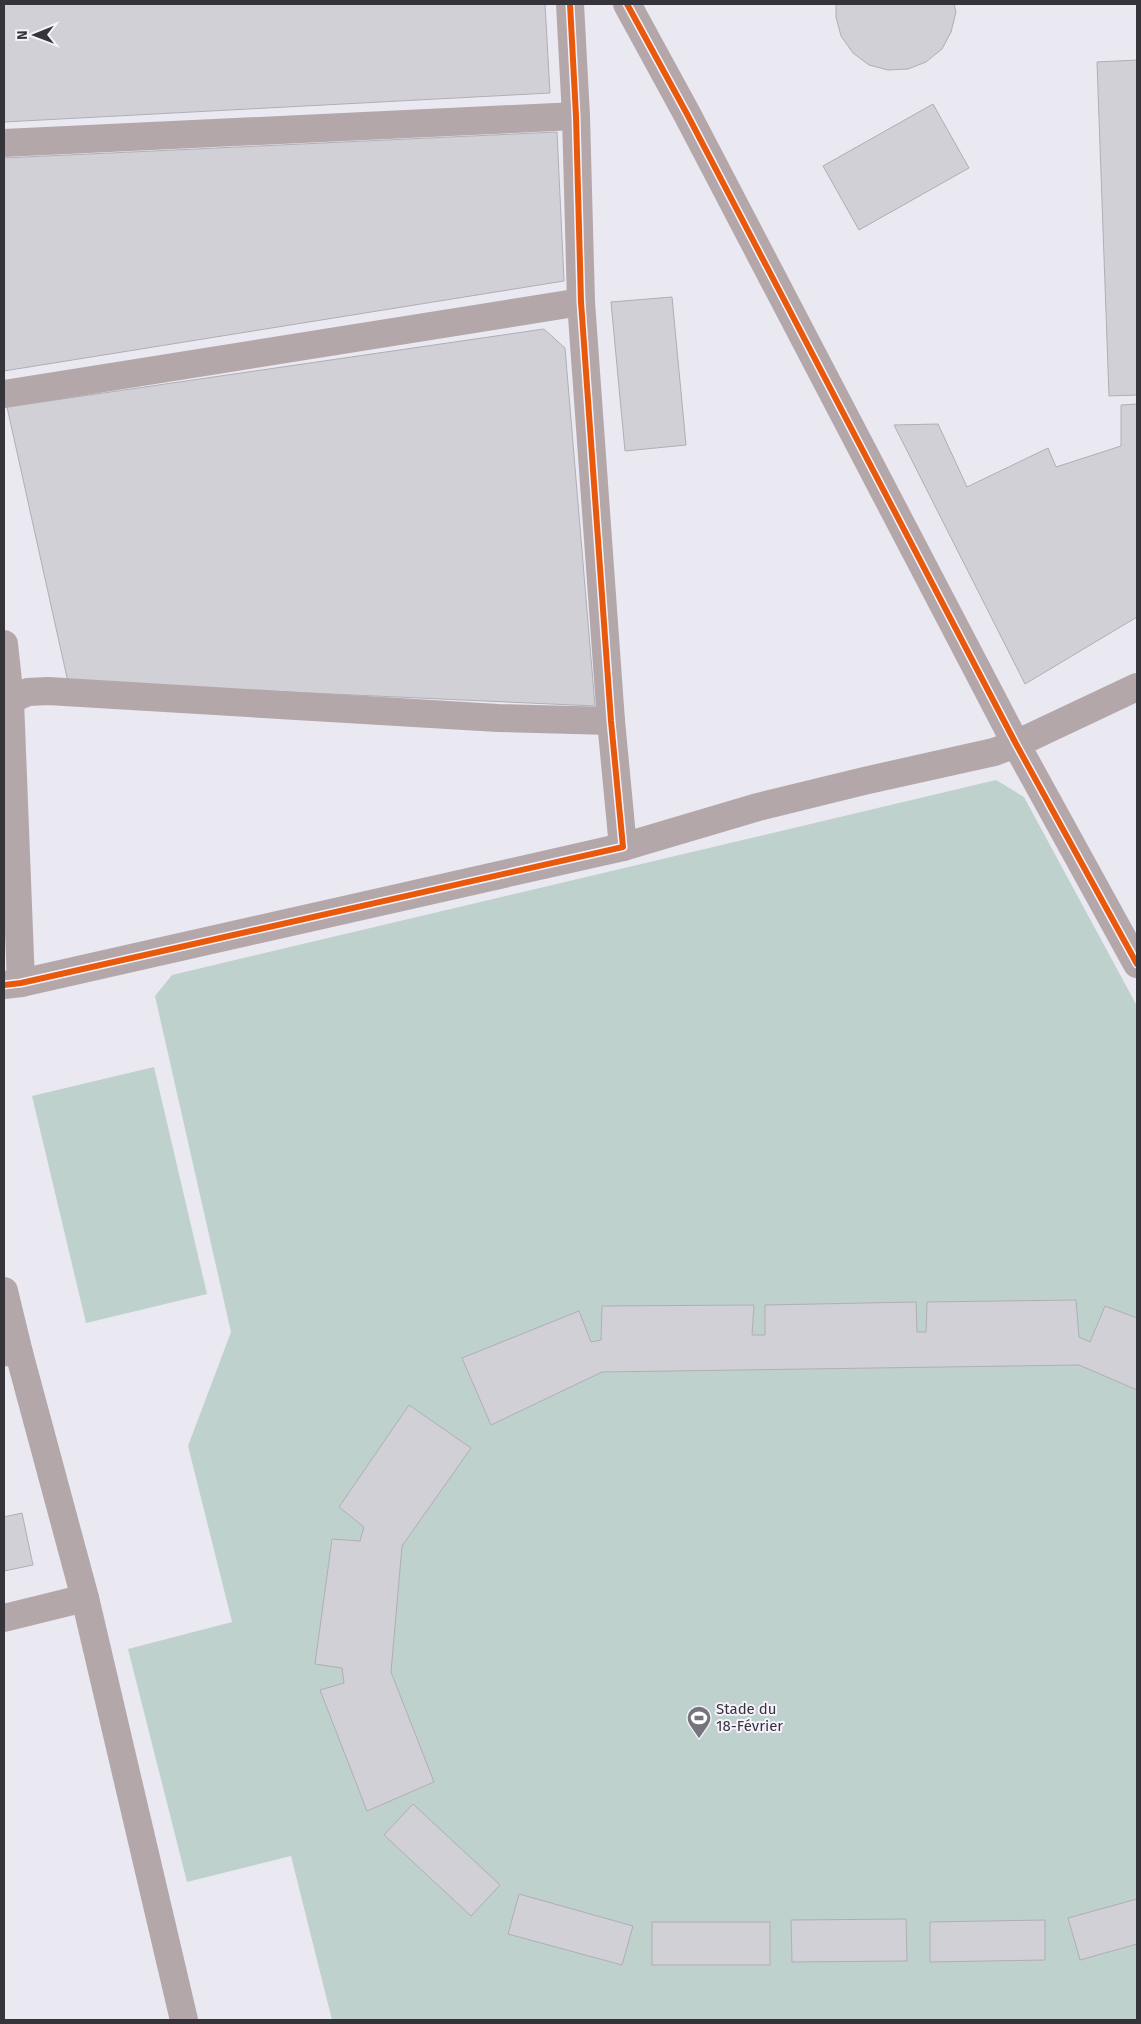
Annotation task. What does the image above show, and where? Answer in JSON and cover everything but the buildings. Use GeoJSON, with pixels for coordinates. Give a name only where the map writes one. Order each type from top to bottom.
{"type":"FeatureCollection","features":[{"type":"Feature","properties":{"kind":"street"},"geometry":{"type":"LineString","coordinates":[[570,4],[576,116],[581,302],[623,847]]}},
{"type":"Feature","properties":{"kind":"street"},"geometry":{"type":"LineString","coordinates":[[627,4],[692,122],[1016,744],[1137,964]]}},
{"type":"Feature","properties":{"kind":"street"},"geometry":{"type":"LineString","coordinates":[[4,143],[576,116]]}},
{"type":"Feature","properties":{"kind":"street"},"geometry":{"type":"LineString","coordinates":[[4,394],[581,302]]}},
{"type":"Feature","properties":{"kind":"street"},"geometry":{"type":"LineString","coordinates":[[4,644],[7,700],[12,984],[623,847],[758,807],[994,752],[1016,744],[1137,687]]}},
{"type":"Feature","properties":{"kind":"street"},"geometry":{"type":"LineString","coordinates":[[7,700],[28,692],[48,691],[479,717],[612,721]]}},
{"type":"Feature","properties":{"kind":"street"},"geometry":{"type":"LineString","coordinates":[[4,1291],[12,1353],[85,1598],[184,2020]]}},
{"type":"Feature","properties":{"kind":"street"},"geometry":{"type":"LineString","coordinates":[[4,1618],[85,1598]]}},
{"type":"Feature","properties":{"kind":"shaded area","name":"Stade du 18-Février"},"geometry":{"type":"Polygon","coordinates":[[[996,780],[1024,797],[1137,1006],[1137,2020],[332,2020],[291,1856],[187,1882],[128,1649],[232,1622],[188,1446],[231,1332],[155,996],[172,975],[996,780]]]}},
{"type":"Feature","properties":{"kind":"shaded area"},"geometry":{"type":"Polygon","coordinates":[[[154,1067],[207,1294],[86,1323],[32,1096],[154,1067]]]}},
{"type":"Feature","properties":{"kind":"cycle path"},"geometry":{"type":"LineString","coordinates":[[4,985],[21,983],[623,847],[611,721],[581,302],[576,116],[570,4]]}},
{"type":"Feature","properties":{"kind":"cycle path"},"geometry":{"type":"LineString","coordinates":[[627,4],[687,114],[1016,744],[1137,964]]}},
{"type":"Feature","properties":{"kind":"place","name":"Stade du 18-Février"},"geometry":{"type":"Point","coordinates":[699,1739]}}]}
